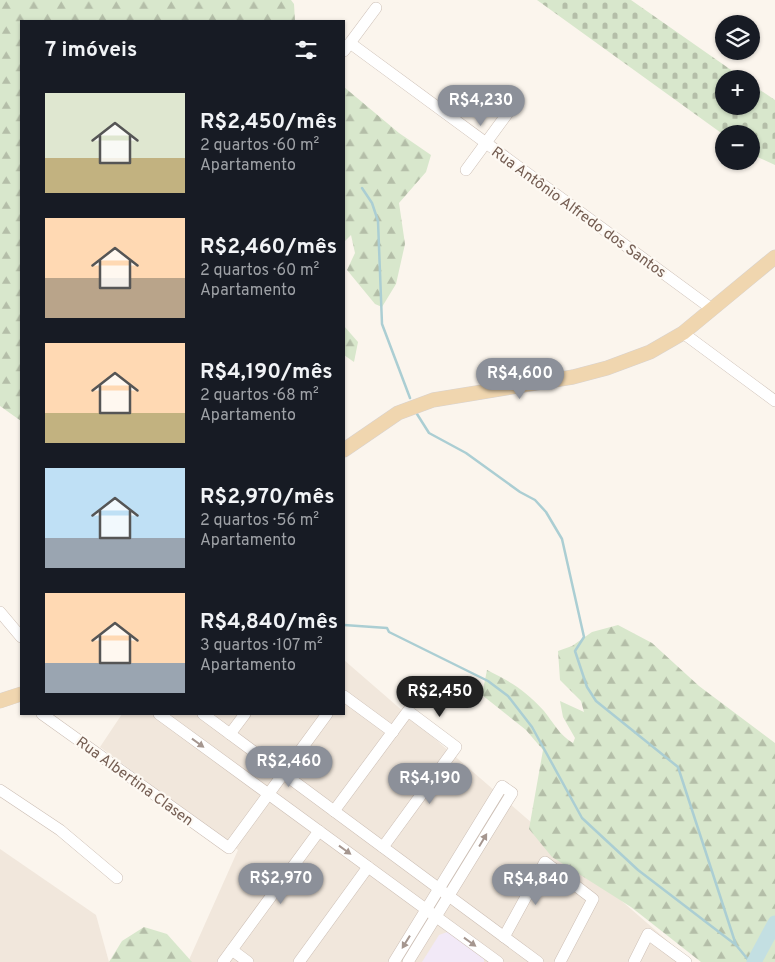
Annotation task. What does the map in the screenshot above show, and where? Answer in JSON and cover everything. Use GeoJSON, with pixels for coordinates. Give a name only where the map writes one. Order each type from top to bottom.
{"type":"FeatureCollection","features":[{"type":"Feature","properties":{"kind":"main road"},"geometry":{"type":"LineString","coordinates":[[345,449],[398,413],[416,406],[456,395],[553,381],[591,373],[650,352],[683,333],[775,257]]}},
{"type":"Feature","properties":{"kind":"main road"},"geometry":{"type":"LineString","coordinates":[[0,701],[20,696]]}},
{"type":"Feature","properties":{"kind":"street"},"geometry":{"type":"LineString","coordinates":[[347,47],[376,8]]}},
{"type":"Feature","properties":{"kind":"street","name":"Rua Antônio Alfredo dos Santos"},"geometry":{"type":"LineString","coordinates":[[347,47],[485,143],[712,309]]}},
{"type":"Feature","properties":{"kind":"street"},"geometry":{"type":"LineString","coordinates":[[466,170],[518,99]]}},
{"type":"Feature","properties":{"kind":"street"},"geometry":{"type":"LineString","coordinates":[[683,333],[775,401]]}},
{"type":"Feature","properties":{"kind":"street"},"geometry":{"type":"LineString","coordinates":[[0,612],[20,636]]}},
{"type":"Feature","properties":{"kind":"street"},"geometry":{"type":"LineString","coordinates":[[345,697],[392,732]]}},
{"type":"Feature","properties":{"kind":"street"},"geometry":{"type":"LineString","coordinates":[[334,811],[408,711],[456,747],[383,847]]}},
{"type":"Feature","properties":{"kind":"street","name":"Rua Albertina Clasen"},"geometry":{"type":"LineString","coordinates":[[43,715],[229,848],[268,794]]}},
{"type":"Feature","properties":{"kind":"street"},"geometry":{"type":"LineString","coordinates":[[160,715],[494,961]]}},
{"type":"Feature","properties":{"kind":"street"},"geometry":{"type":"LineString","coordinates":[[204,715],[538,962]]}},
{"type":"Feature","properties":{"kind":"street"},"geometry":{"type":"LineString","coordinates":[[230,734],[244,715]]}},
{"type":"Feature","properties":{"kind":"street"},"geometry":{"type":"LineString","coordinates":[[268,794],[326,715]]}},
{"type":"Feature","properties":{"kind":"street"},"geometry":{"type":"LineString","coordinates":[[394,962],[502,786],[512,792],[408,962]]}},
{"type":"Feature","properties":{"kind":"street"},"geometry":{"type":"LineString","coordinates":[[0,790],[60,830],[117,878]]}},
{"type":"Feature","properties":{"kind":"street"},"geometry":{"type":"LineString","coordinates":[[222,962],[319,831]]}},
{"type":"Feature","properties":{"kind":"street"},"geometry":{"type":"LineString","coordinates":[[504,937],[544,862],[593,899],[560,962]]}},
{"type":"Feature","properties":{"kind":"street"},"geometry":{"type":"LineString","coordinates":[[299,962],[368,867]]}},
{"type":"Feature","properties":{"kind":"street"},"geometry":{"type":"LineString","coordinates":[[634,962],[648,934],[686,962]]}},
{"type":"Feature","properties":{"kind":"street"},"geometry":{"type":"LineString","coordinates":[[232,950],[248,962]]}},
{"type":"Feature","properties":{"kind":"shaded area"},"geometry":{"type":"Polygon","coordinates":[[[345,661],[692,962],[188,962],[238,850],[100,747],[121,715],[345,715],[345,661]]]}},
{"type":"Feature","properties":{"kind":"shaded area"},"geometry":{"type":"Polygon","coordinates":[[[0,849],[96,915],[109,962],[0,962],[0,849]]]}},
{"type":"Feature","properties":{"kind":"shaded area"},"geometry":{"type":"Polygon","coordinates":[[[450,931],[484,958],[484,962],[422,962],[439,935],[450,931]]]}},
{"type":"Feature","properties":{"kind":"green space"},"geometry":{"type":"Polygon","coordinates":[[[0,0],[291,0],[294,4],[295,20],[20,20],[20,420],[0,406],[0,0]]]}},
{"type":"Feature","properties":{"kind":"green space"},"geometry":{"type":"Polygon","coordinates":[[[537,0],[631,0],[731,70],[715,70],[715,115],[760,115],[760,90],[775,100],[775,165],[760,158],[760,125],[715,125],[715,129],[537,0]]]}},
{"type":"Feature","properties":{"kind":"green space"},"geometry":{"type":"Polygon","coordinates":[[[345,88],[399,133],[431,155],[426,172],[399,203],[405,244],[396,284],[382,307],[375,304],[347,270],[355,253],[351,235],[345,241],[345,88]]]}},
{"type":"Feature","properties":{"kind":"green space"},"geometry":{"type":"Polygon","coordinates":[[[345,327],[358,342],[354,362],[345,356],[345,327]]]}},
{"type":"Feature","properties":{"kind":"green space"},"geometry":{"type":"Polygon","coordinates":[[[618,625],[652,643],[699,686],[775,743],[775,962],[701,962],[631,907],[552,857],[529,829],[543,750],[526,730],[482,695],[487,670],[511,683],[530,697],[544,711],[560,733],[573,743],[575,738],[563,717],[560,701],[584,712],[581,701],[560,680],[558,651],[572,646],[592,632],[618,625]]]}},
{"type":"Feature","properties":{"kind":"green space"},"geometry":{"type":"Polygon","coordinates":[[[144,927],[167,934],[192,962],[109,962],[122,941],[144,927]]]}},
{"type":"Feature","properties":{"kind":"waterway"},"geometry":{"type":"LineString","coordinates":[[362,188],[372,203],[378,221],[382,324],[410,398]]}},
{"type":"Feature","properties":{"kind":"waterway"},"geometry":{"type":"LineString","coordinates":[[417,414],[429,433],[466,453],[520,492],[535,500],[546,512],[562,539],[584,637],[575,651],[587,687],[596,701],[678,767],[736,945]]}},
{"type":"Feature","properties":{"kind":"waterway"},"geometry":{"type":"LineString","coordinates":[[345,625],[387,628],[389,632],[488,681],[508,696],[532,727],[582,818],[638,870],[736,945],[750,962]]}},
{"type":"Feature","properties":{"kind":"waterway"},"geometry":{"type":"LineString","coordinates":[[754,962],[775,923]]}}]}
